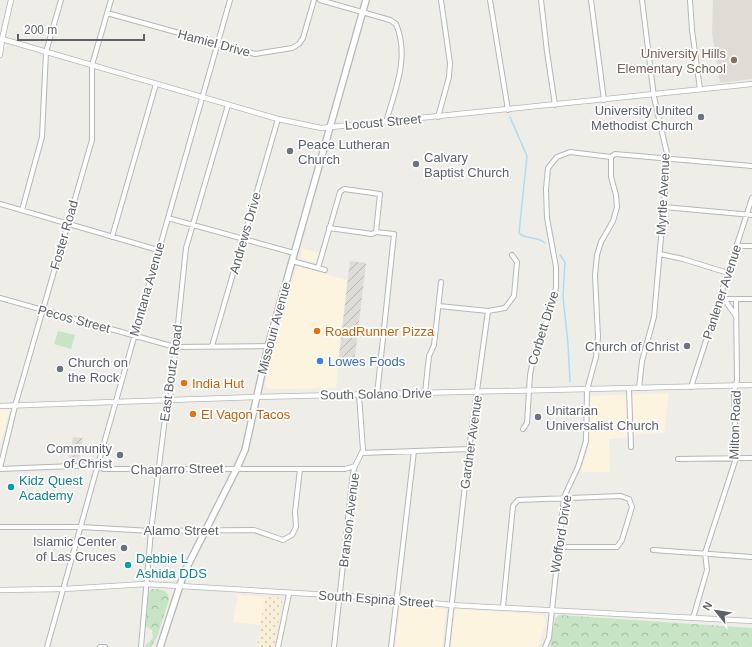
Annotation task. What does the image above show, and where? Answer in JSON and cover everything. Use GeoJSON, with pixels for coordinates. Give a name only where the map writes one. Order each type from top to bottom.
{"type":"FeatureCollection","features":[{"type":"Feature","properties":{"kind":"main road","name":"Missouri Avenue"},"geometry":{"type":"LineString","coordinates":[[160,647],[179,587],[191,558],[237,468],[249,434],[268,346],[366,0]]}},
{"type":"Feature","properties":{"kind":"street"},"geometry":{"type":"LineString","coordinates":[[0,55],[1,39],[11,0]]}},
{"type":"Feature","properties":{"kind":"street"},"geometry":{"type":"LineString","coordinates":[[22,210],[42,137],[46,52],[61,0]]}},
{"type":"Feature","properties":{"kind":"street","name":"Foster Road"},"geometry":{"type":"LineString","coordinates":[[0,468],[15,406],[92,140],[92,65],[111,0]]}},
{"type":"Feature","properties":{"kind":"street","name":"Montana Avenue"},"geometry":{"type":"LineString","coordinates":[[47,647],[117,403],[158,250],[230,0]]}},
{"type":"Feature","properties":{"kind":"street","name":"Hamiel Drive"},"geometry":{"type":"LineString","coordinates":[[107,13],[255,54],[295,47],[302,40],[314,0]]}},
{"type":"Feature","properties":{"kind":"street"},"geometry":{"type":"LineString","coordinates":[[320,0],[390,20],[396,24],[402,56],[402,68],[386,122]]}},
{"type":"Feature","properties":{"kind":"street"},"geometry":{"type":"LineString","coordinates":[[438,117],[449,77],[450,63],[444,12],[441,0]]}},
{"type":"Feature","properties":{"kind":"street"},"geometry":{"type":"LineString","coordinates":[[490,0],[508,110]]}},
{"type":"Feature","properties":{"kind":"street"},"geometry":{"type":"LineString","coordinates":[[541,0],[555,105]]}},
{"type":"Feature","properties":{"kind":"street"},"geometry":{"type":"LineString","coordinates":[[591,0],[604,100]]}},
{"type":"Feature","properties":{"kind":"street","name":"Myrtle Avenue"},"geometry":{"type":"LineString","coordinates":[[639,388],[642,361],[654,317],[668,158],[654,94],[642,0]]}},
{"type":"Feature","properties":{"kind":"street"},"geometry":{"type":"LineString","coordinates":[[690,0],[692,30],[700,89]]}},
{"type":"Feature","properties":{"kind":"street","name":"Locust Street"},"geometry":{"type":"LineString","coordinates":[[1,39],[278,119],[321,128],[752,84]]}},
{"type":"Feature","properties":{"kind":"street"},"geometry":{"type":"LineString","coordinates":[[112,236],[156,84]]}},
{"type":"Feature","properties":{"kind":"street","name":"East Boutz Road"},"geometry":{"type":"LineString","coordinates":[[141,647],[151,531],[166,410],[170,401],[186,248],[228,105]]}},
{"type":"Feature","properties":{"kind":"street","name":"Andrews Drive"},"geometry":{"type":"LineString","coordinates":[[212,346],[278,119]]}},
{"type":"Feature","properties":{"kind":"street","name":"Corbett Drive"},"geometry":{"type":"LineString","coordinates":[[523,429],[527,422],[528,391],[534,354],[553,304],[556,287],[556,267],[547,218],[546,189],[548,168],[557,157],[570,152],[611,157]]}},
{"type":"Feature","properties":{"kind":"street"},"geometry":{"type":"LineString","coordinates":[[611,157],[616,154],[752,166]]}},
{"type":"Feature","properties":{"kind":"street","name":"Wofford Drive"},"geometry":{"type":"LineString","coordinates":[[545,647],[548,638],[564,497],[578,467],[586,441],[586,390],[596,356],[598,337],[595,275],[597,255],[601,242],[613,221],[617,208],[616,196],[611,177],[611,157]]}},
{"type":"Feature","properties":{"kind":"street"},"geometry":{"type":"LineString","coordinates":[[318,268],[340,192],[344,189],[380,194],[376,232]]}},
{"type":"Feature","properties":{"kind":"street","name":"Panlener Avenue"},"geometry":{"type":"LineString","coordinates":[[691,387],[722,299],[728,273],[752,198]]}},
{"type":"Feature","properties":{"kind":"street"},"geometry":{"type":"LineString","coordinates":[[0,204],[158,250]]}},
{"type":"Feature","properties":{"kind":"street"},"geometry":{"type":"LineString","coordinates":[[664,207],[752,215]]}},
{"type":"Feature","properties":{"kind":"street"},"geometry":{"type":"LineString","coordinates":[[168,218],[294,253]]}},
{"type":"Feature","properties":{"kind":"street"},"geometry":{"type":"LineString","coordinates":[[329,228],[372,234],[376,232],[394,234],[377,395]]}},
{"type":"Feature","properties":{"kind":"street"},"geometry":{"type":"LineString","coordinates":[[737,246],[752,246]]}},
{"type":"Feature","properties":{"kind":"street"},"geometry":{"type":"LineString","coordinates":[[660,254],[683,259],[728,273]]}},
{"type":"Feature","properties":{"kind":"street"},"geometry":{"type":"LineString","coordinates":[[439,306],[488,312],[505,308],[514,296],[517,262],[512,255]]}},
{"type":"Feature","properties":{"kind":"street"},"geometry":{"type":"LineString","coordinates":[[292,261],[325,270]]}},
{"type":"Feature","properties":{"kind":"street"},"geometry":{"type":"LineString","coordinates":[[425,393],[429,356],[434,345],[442,282]]}},
{"type":"Feature","properties":{"kind":"street","name":"Pecos Street"},"geometry":{"type":"LineString","coordinates":[[0,298],[175,347],[268,346]]}},
{"type":"Feature","properties":{"kind":"street"},"geometry":{"type":"LineString","coordinates":[[722,299],[752,299]]}},
{"type":"Feature","properties":{"kind":"street"},"geometry":{"type":"LineString","coordinates":[[722,299],[736,316]]}},
{"type":"Feature","properties":{"kind":"street","name":"Milton Road"},"geometry":{"type":"LineString","coordinates":[[693,618],[707,570],[705,553],[736,458],[734,391],[737,380],[736,299]]}},
{"type":"Feature","properties":{"kind":"street","name":"Gardner Avenue"},"geometry":{"type":"LineString","coordinates":[[447,647],[469,449],[478,393],[488,312]]}},
{"type":"Feature","properties":{"kind":"street","name":"South Solano Drive"},"geometry":{"type":"LineString","coordinates":[[0,406],[256,397],[752,386]]}},
{"type":"Feature","properties":{"kind":"street"},"geometry":{"type":"LineString","coordinates":[[628,389],[631,447]]}},
{"type":"Feature","properties":{"kind":"street","name":"Branson Avenue"},"geometry":{"type":"LineString","coordinates":[[334,647],[355,466],[364,446],[359,395]]}},
{"type":"Feature","properties":{"kind":"street"},"geometry":{"type":"LineString","coordinates":[[362,453],[469,449]]}},
{"type":"Feature","properties":{"kind":"street"},"geometry":{"type":"LineString","coordinates":[[390,647],[414,451]]}},
{"type":"Feature","properties":{"kind":"street"},"geometry":{"type":"LineString","coordinates":[[678,460],[752,458]]}},
{"type":"Feature","properties":{"kind":"street","name":"Chaparro Street"},"geometry":{"type":"LineString","coordinates":[[0,468],[98,465],[103,469],[158,470],[237,468],[300,469],[345,468],[355,466]]}},
{"type":"Feature","properties":{"kind":"street","name":"Alamo Street"},"geometry":{"type":"LineString","coordinates":[[0,527],[81,527],[151,531],[254,530],[279,540],[290,537],[296,527],[295,512],[300,469]]}},
{"type":"Feature","properties":{"kind":"street"},"geometry":{"type":"LineString","coordinates":[[503,607],[513,506],[518,500],[524,498],[621,496],[629,499],[632,507],[622,540],[617,547],[558,547]]}},
{"type":"Feature","properties":{"kind":"street"},"geometry":{"type":"LineString","coordinates":[[653,550],[752,557]]}},
{"type":"Feature","properties":{"kind":"street","name":"South Espina Street"},"geometry":{"type":"LineString","coordinates":[[0,590],[63,589],[146,584],[288,594],[340,596],[451,605],[551,609],[752,622]]}},
{"type":"Feature","properties":{"kind":"street"},"geometry":{"type":"LineString","coordinates":[[278,647],[288,594]]}},
{"type":"Feature","properties":{"kind":"street"},"geometry":{"type":"LineString","coordinates":[[100,647],[105,647]]}},
{"type":"Feature","properties":{"kind":"shaded area","name":"University Hills Elementary School"},"geometry":{"type":"Polygon","coordinates":[[[713,0],[752,0],[752,79],[720,83],[712,34],[713,0]]]}},
{"type":"Feature","properties":{"kind":"shaded area"},"geometry":{"type":"Polygon","coordinates":[[[302,248],[319,253],[316,263],[301,258],[302,248]]]}},
{"type":"Feature","properties":{"kind":"shaded area"},"geometry":{"type":"Polygon","coordinates":[[[350,261],[366,263],[354,365],[338,364],[350,261]]]}},
{"type":"Feature","properties":{"kind":"shaded area"},"geometry":{"type":"Polygon","coordinates":[[[297,267],[347,280],[336,388],[272,389],[265,387],[267,373],[297,267]]]}},
{"type":"Feature","properties":{"kind":"shaded area"},"geometry":{"type":"Polygon","coordinates":[[[669,393],[664,433],[635,434],[635,437],[609,439],[610,472],[581,472],[589,442],[590,396],[669,393]]]}},
{"type":"Feature","properties":{"kind":"shaded area"},"geometry":{"type":"Polygon","coordinates":[[[10,409],[0,444],[0,410],[10,409]]]}},
{"type":"Feature","properties":{"kind":"shaded area"},"geometry":{"type":"Polygon","coordinates":[[[73,437],[83,438],[79,459],[69,457],[73,437]]]}},
{"type":"Feature","properties":{"kind":"shaded area"},"geometry":{"type":"Polygon","coordinates":[[[238,595],[265,597],[260,625],[233,622],[238,595]]]}},
{"type":"Feature","properties":{"kind":"shaded area"},"geometry":{"type":"Polygon","coordinates":[[[400,606],[446,609],[442,647],[395,647],[400,606]]]}},
{"type":"Feature","properties":{"kind":"shaded area"},"geometry":{"type":"Polygon","coordinates":[[[457,609],[542,615],[545,618],[545,623],[539,647],[451,647],[455,611],[457,609]]]}},
{"type":"Feature","properties":{"kind":"green space"},"geometry":{"type":"Polygon","coordinates":[[[58,331],[75,335],[71,349],[54,344],[58,331]]]}},
{"type":"Feature","properties":{"kind":"green space"},"geometry":{"type":"Polygon","coordinates":[[[152,589],[158,589],[166,592],[169,600],[157,637],[151,647],[144,647],[153,638],[152,630],[145,626],[148,592],[152,589]]]}},
{"type":"Feature","properties":{"kind":"green space"},"geometry":{"type":"Polygon","coordinates":[[[559,615],[752,628],[752,647],[550,647],[555,618],[559,615]]]}},
{"type":"Feature","properties":{"kind":"sand"},"geometry":{"type":"Polygon","coordinates":[[[265,597],[281,598],[282,602],[274,647],[257,647],[265,597]]]}},
{"type":"Feature","properties":{"kind":"waterway"},"geometry":{"type":"LineString","coordinates":[[510,117],[527,156],[519,233],[525,237],[539,239],[545,243]]}},
{"type":"Feature","properties":{"kind":"waterway"},"geometry":{"type":"LineString","coordinates":[[560,255],[565,262],[563,297],[570,382]]}},
{"type":"Feature","properties":{"kind":"place","name":"University Hills Elementary School"},"geometry":{"type":"Point","coordinates":[734,60]}},
{"type":"Feature","properties":{"kind":"place","name":"University United Methodist Church"},"geometry":{"type":"Point","coordinates":[701,117]}},
{"type":"Feature","properties":{"kind":"place","name":"Peace Lutheran Church"},"geometry":{"type":"Point","coordinates":[290,151]}},
{"type":"Feature","properties":{"kind":"place","name":"Calvary Baptist Church"},"geometry":{"type":"Point","coordinates":[416,164]}},
{"type":"Feature","properties":{"kind":"place","name":"RoadRunner Pizza"},"geometry":{"type":"Point","coordinates":[317,331]}},
{"type":"Feature","properties":{"kind":"place","name":"Church of Christ"},"geometry":{"type":"Point","coordinates":[687,346]}},
{"type":"Feature","properties":{"kind":"place","name":"Lowes Foods"},"geometry":{"type":"Point","coordinates":[320,361]}},
{"type":"Feature","properties":{"kind":"place","name":"Church on the Rock"},"geometry":{"type":"Point","coordinates":[60,369]}},
{"type":"Feature","properties":{"kind":"place","name":"India Hut"},"geometry":{"type":"Point","coordinates":[184,383]}},
{"type":"Feature","properties":{"kind":"place","name":"El Vagon Tacos"},"geometry":{"type":"Point","coordinates":[193,414]}},
{"type":"Feature","properties":{"kind":"place","name":"Unitarian Universalist Church"},"geometry":{"type":"Point","coordinates":[538,417]}},
{"type":"Feature","properties":{"kind":"place","name":"Community of Christ"},"geometry":{"type":"Point","coordinates":[120,455]}},
{"type":"Feature","properties":{"kind":"place","name":"Kidz Quest Academy"},"geometry":{"type":"Point","coordinates":[11,487]}},
{"type":"Feature","properties":{"kind":"place","name":"Islamic Center of Las Cruces"},"geometry":{"type":"Point","coordinates":[124,548]}},
{"type":"Feature","properties":{"kind":"place","name":"Debbie L Ashida DDS"},"geometry":{"type":"Point","coordinates":[128,565]}}]}
